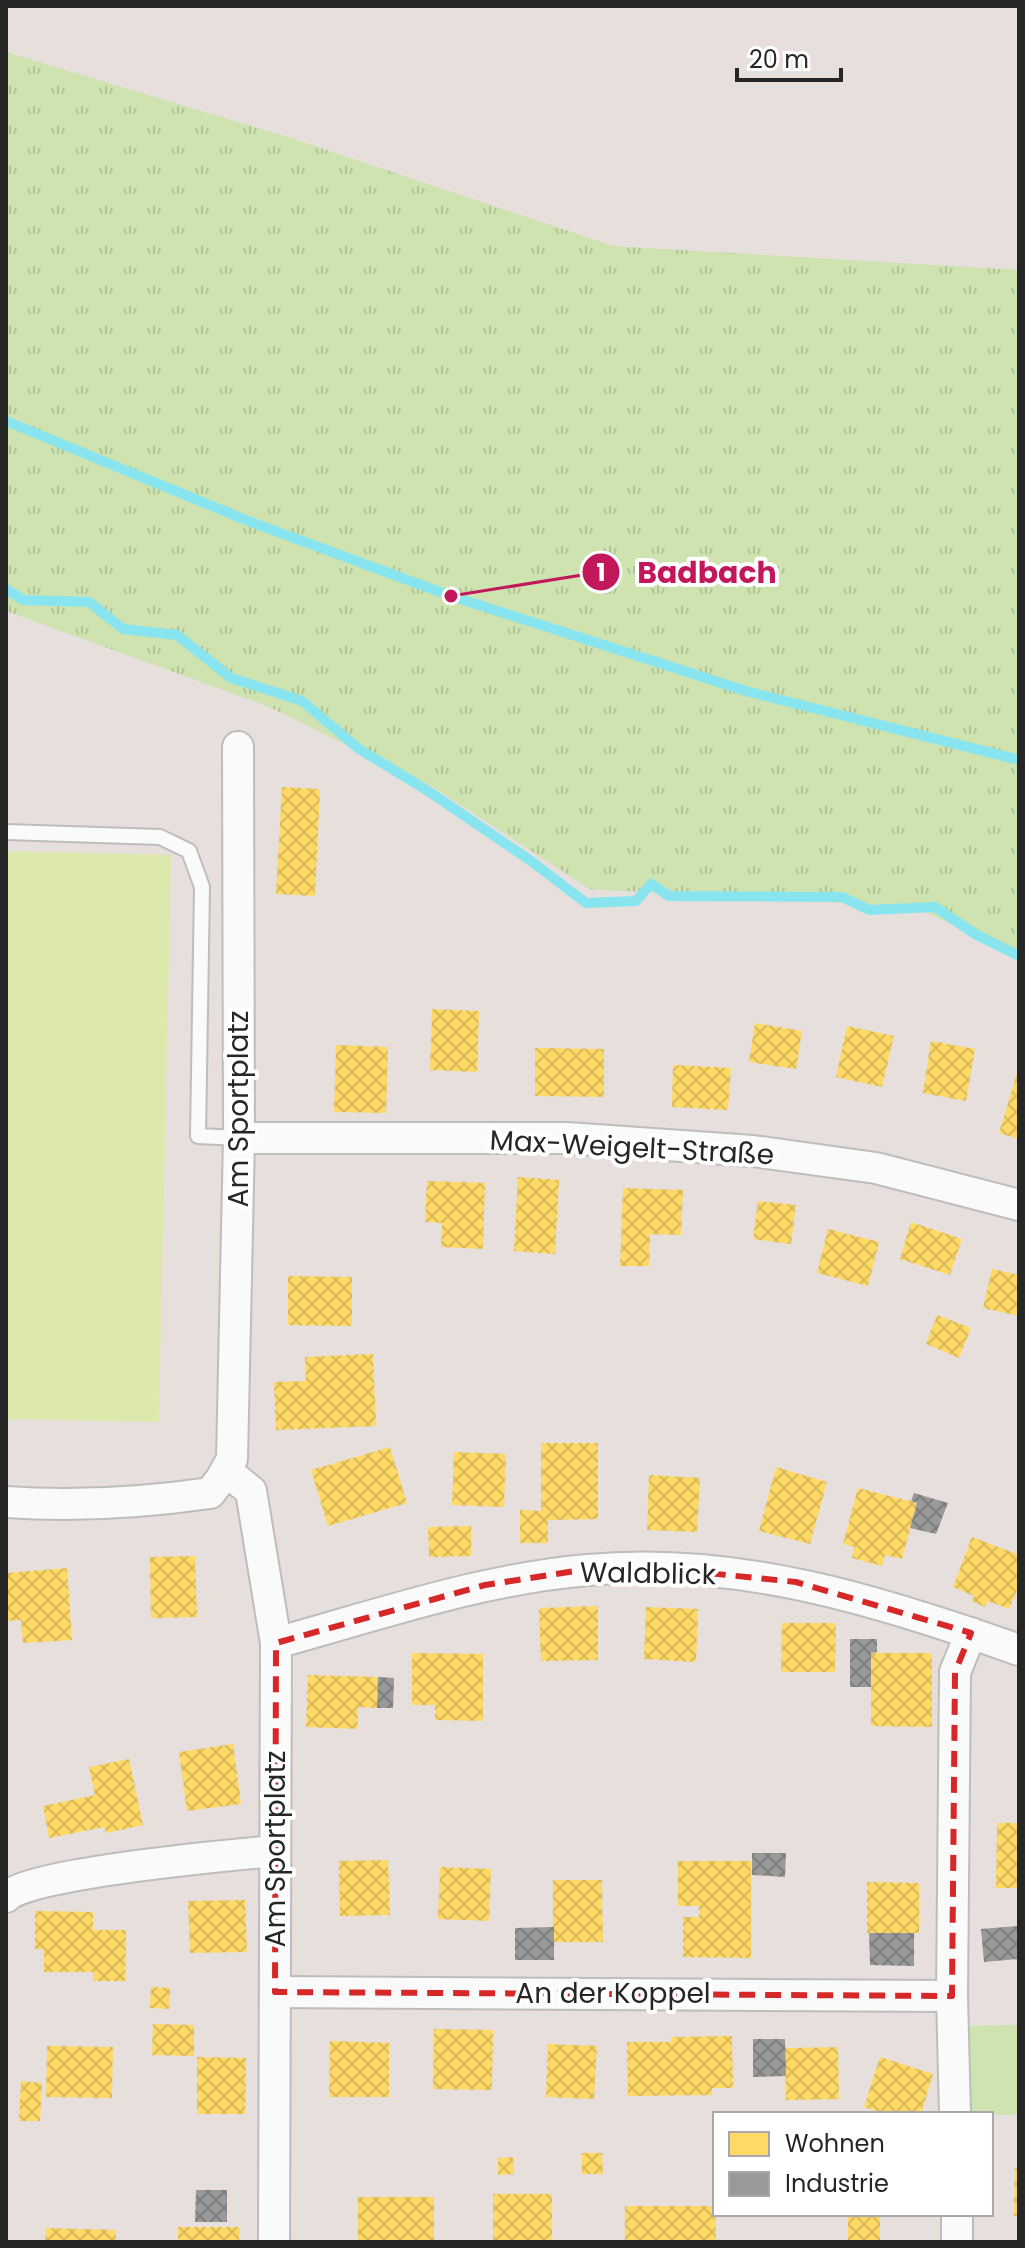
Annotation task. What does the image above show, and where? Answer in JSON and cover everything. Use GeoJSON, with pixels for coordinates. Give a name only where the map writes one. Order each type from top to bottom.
{"type":"FeatureCollection","features":[{"type":"Feature","properties":{"kind":"street","name":"Am Sportplatz"},"geometry":{"type":"LineString","coordinates":[[238,747],[239,1138],[232,1459],[226,1471],[251,1491],[276,1643],[274,2242]]}},
{"type":"Feature","properties":{"kind":"street","name":"Max-Weigelt-Straße"},"geometry":{"type":"LineString","coordinates":[[239,1138],[567,1138],[753,1151],[876,1168],[1019,1205]]}},
{"type":"Feature","properties":{"kind":"street"},"geometry":{"type":"LineString","coordinates":[[6,1502],[66,1506],[156,1501],[210,1493],[226,1471]]}},
{"type":"Feature","properties":{"kind":"street","name":"Waldblick"},"geometry":{"type":"LineString","coordinates":[[276,1643],[485,1585],[588,1569],[658,1568],[796,1582],[853,1596],[1019,1650]]}},
{"type":"Feature","properties":{"kind":"street"},"geometry":{"type":"LineString","coordinates":[[955,2112],[952,1996],[955,1672],[971,1633]]}},
{"type":"Feature","properties":{"kind":"street"},"geometry":{"type":"LineString","coordinates":[[6,1897],[24,1886],[84,1875],[169,1861],[275,1851]]}},
{"type":"Feature","properties":{"kind":"street","name":"An der Koppel"},"geometry":{"type":"LineString","coordinates":[[275,1992],[952,1996]]}},
{"type":"Feature","properties":{"kind":"street"},"geometry":{"type":"LineString","coordinates":[[957,2216],[957,2242]]}},
{"type":"Feature","properties":{"kind":"lane"},"geometry":{"type":"LineString","coordinates":[[6,832],[160,837],[189,851],[202,887],[198,1136],[239,1138]]}},
{"type":"Feature","properties":{"kind":"highlighted area"},"geometry":{"type":"Polygon","coordinates":[[[658,1568],[796,1582],[971,1633],[955,1672],[952,1996],[275,1992],[276,1643],[485,1585],[588,1569],[658,1568]]]}},
{"type":"Feature","properties":{"kind":"green space"},"geometry":{"type":"Polygon","coordinates":[[[6,52],[291,138],[613,246],[1019,270],[1019,955],[914,907],[590,889],[433,787],[267,706],[6,611],[6,52]]]}},
{"type":"Feature","properties":{"kind":"green space"},"geometry":{"type":"Polygon","coordinates":[[[6,851],[171,855],[159,1422],[6,1419],[6,851]]]}},
{"type":"Feature","properties":{"kind":"green space"},"geometry":{"type":"Polygon","coordinates":[[[1019,2025],[1019,2115],[955,2112],[955,2026],[1019,2025]]]}},
{"type":"Feature","properties":{"kind":"building: Wohnen"},"geometry":{"type":"Polygon","coordinates":[[[282,787],[320,789],[315,896],[276,894],[282,787]]]}},
{"type":"Feature","properties":{"kind":"building: Wohnen"},"geometry":{"type":"Polygon","coordinates":[[[432,1009],[479,1011],[477,1072],[430,1070],[432,1009]]]}},
{"type":"Feature","properties":{"kind":"building: Wohnen"},"geometry":{"type":"Polygon","coordinates":[[[755,1023],[802,1031],[796,1069],[749,1062],[755,1023]]]}},
{"type":"Feature","properties":{"kind":"building: Wohnen"},"geometry":{"type":"Polygon","coordinates":[[[847,1026],[894,1036],[882,1087],[836,1077],[847,1026]]]}},
{"type":"Feature","properties":{"kind":"building: Wohnen"},"geometry":{"type":"Polygon","coordinates":[[[931,1041],[975,1049],[966,1101],[923,1093],[931,1041]]]}},
{"type":"Feature","properties":{"kind":"building: Wohnen"},"geometry":{"type":"Polygon","coordinates":[[[336,1045],[388,1047],[386,1113],[334,1112],[336,1045]]]}},
{"type":"Feature","properties":{"kind":"building: Wohnen"},"geometry":{"type":"Polygon","coordinates":[[[535,1048],[604,1049],[604,1097],[535,1096],[535,1048]]]}},
{"type":"Feature","properties":{"kind":"building: Wohnen"},"geometry":{"type":"Polygon","coordinates":[[[673,1065],[731,1068],[728,1110],[672,1107],[673,1065]]]}},
{"type":"Feature","properties":{"kind":"building: Wohnen"},"geometry":{"type":"Polygon","coordinates":[[[1019,1070],[1019,1139],[999,1133],[1019,1070]]]}},
{"type":"Feature","properties":{"kind":"building: Wohnen"},"geometry":{"type":"Polygon","coordinates":[[[518,1177],[559,1180],[555,1254],[514,1251],[518,1177]]]}},
{"type":"Feature","properties":{"kind":"building: Wohnen"},"geometry":{"type":"Polygon","coordinates":[[[427,1181],[485,1183],[483,1249],[441,1247],[442,1223],[425,1222],[427,1181]]]}},
{"type":"Feature","properties":{"kind":"building: Wohnen"},"geometry":{"type":"Polygon","coordinates":[[[623,1188],[683,1190],[681,1235],[650,1234],[649,1266],[620,1266],[623,1188]]]}},
{"type":"Feature","properties":{"kind":"building: Wohnen"},"geometry":{"type":"Polygon","coordinates":[[[758,1201],[796,1205],[791,1244],[753,1239],[758,1201]]]}},
{"type":"Feature","properties":{"kind":"building: Wohnen"},"geometry":{"type":"Polygon","coordinates":[[[911,1222],[962,1239],[950,1275],[900,1259],[911,1222]]]}},
{"type":"Feature","properties":{"kind":"building: Wohnen"},"geometry":{"type":"Polygon","coordinates":[[[828,1229],[879,1242],[868,1286],[817,1273],[828,1229]]]}},
{"type":"Feature","properties":{"kind":"building: Wohnen"},"geometry":{"type":"Polygon","coordinates":[[[992,1269],[1019,1275],[1019,1316],[983,1308],[992,1269]]]}},
{"type":"Feature","properties":{"kind":"building: Wohnen"},"geometry":{"type":"Polygon","coordinates":[[[288,1276],[352,1277],[352,1326],[288,1325],[288,1276]]]}},
{"type":"Feature","properties":{"kind":"building: Wohnen"},"geometry":{"type":"Polygon","coordinates":[[[937,1315],[971,1328],[959,1358],[926,1344],[937,1315]]]}},
{"type":"Feature","properties":{"kind":"building: Wohnen"},"geometry":{"type":"Polygon","coordinates":[[[373,1354],[376,1426],[276,1430],[274,1382],[306,1381],[305,1357],[373,1354]]]}},
{"type":"Feature","properties":{"kind":"building: Wohnen"},"geometry":{"type":"Polygon","coordinates":[[[541,1443],[598,1443],[598,1519],[548,1520],[548,1543],[520,1543],[520,1510],[541,1511],[541,1443]]]}},
{"type":"Feature","properties":{"kind":"building: Wohnen"},"geometry":{"type":"Polygon","coordinates":[[[390,1447],[407,1503],[328,1526],[311,1470],[390,1447]]]}},
{"type":"Feature","properties":{"kind":"building: Wohnen"},"geometry":{"type":"Polygon","coordinates":[[[454,1452],[506,1454],[504,1507],[452,1505],[454,1452]]]}},
{"type":"Feature","properties":{"kind":"building: Wohnen"},"geometry":{"type":"Polygon","coordinates":[[[776,1467],[827,1482],[810,1544],[759,1531],[776,1467]]]}},
{"type":"Feature","properties":{"kind":"building: Wohnen"},"geometry":{"type":"Polygon","coordinates":[[[649,1475],[700,1478],[697,1532],[647,1530],[649,1475]]]}},
{"type":"Feature","properties":{"kind":"building: Wohnen"},"geometry":{"type":"Polygon","coordinates":[[[858,1488],[917,1503],[902,1559],[885,1555],[882,1566],[852,1558],[854,1547],[843,1544],[858,1488]]]}},
{"type":"Feature","properties":{"kind":"building: Wohnen"},"geometry":{"type":"Polygon","coordinates":[[[471,1526],[471,1556],[429,1557],[428,1527],[471,1526]]]}},
{"type":"Feature","properties":{"kind":"building: Wohnen"},"geometry":{"type":"Polygon","coordinates":[[[972,1537],[1019,1555],[1019,1585],[1009,1609],[988,1601],[985,1607],[972,1601],[974,1596],[953,1587],[972,1537]]]}},
{"type":"Feature","properties":{"kind":"building: Wohnen"},"geometry":{"type":"Polygon","coordinates":[[[195,1556],[197,1617],[151,1618],[150,1557],[195,1556]]]}},
{"type":"Feature","properties":{"kind":"building: Wohnen"},"geometry":{"type":"Polygon","coordinates":[[[67,1568],[72,1640],[23,1643],[21,1620],[6,1621],[6,1573],[67,1568]]]}},
{"type":"Feature","properties":{"kind":"building: Wohnen"},"geometry":{"type":"Polygon","coordinates":[[[598,1606],[598,1660],[541,1661],[539,1608],[598,1606]]]}},
{"type":"Feature","properties":{"kind":"building: Wohnen"},"geometry":{"type":"Polygon","coordinates":[[[646,1607],[698,1609],[696,1662],[644,1659],[646,1607]]]}},
{"type":"Feature","properties":{"kind":"building: Wohnen"},"geometry":{"type":"Polygon","coordinates":[[[782,1623],[836,1623],[835,1672],[781,1672],[782,1623]]]}},
{"type":"Feature","properties":{"kind":"building: Wohnen"},"geometry":{"type":"Polygon","coordinates":[[[412,1653],[483,1654],[483,1721],[435,1720],[435,1705],[412,1705],[412,1653]]]}},
{"type":"Feature","properties":{"kind":"building: Wohnen"},"geometry":{"type":"Polygon","coordinates":[[[871,1653],[932,1653],[932,1727],[871,1726],[871,1653]]]}},
{"type":"Feature","properties":{"kind":"building: Wohnen"},"geometry":{"type":"Polygon","coordinates":[[[308,1675],[378,1677],[377,1708],[358,1707],[357,1729],[306,1727],[308,1675]]]}},
{"type":"Feature","properties":{"kind":"building: Wohnen"},"geometry":{"type":"Polygon","coordinates":[[[233,1744],[241,1804],[187,1811],[179,1752],[233,1744]]]}},
{"type":"Feature","properties":{"kind":"building: Wohnen"},"geometry":{"type":"Polygon","coordinates":[[[129,1759],[143,1825],[106,1833],[104,1827],[49,1838],[43,1806],[95,1795],[89,1767],[129,1759]]]}},
{"type":"Feature","properties":{"kind":"building: Wohnen"},"geometry":{"type":"Polygon","coordinates":[[[997,1823],[1019,1823],[1019,1888],[996,1888],[997,1823]]]}},
{"type":"Feature","properties":{"kind":"building: Wohnen"},"geometry":{"type":"Polygon","coordinates":[[[388,1860],[390,1915],[340,1916],[339,1861],[388,1860]]]}},
{"type":"Feature","properties":{"kind":"building: Wohnen"},"geometry":{"type":"Polygon","coordinates":[[[678,1861],[751,1861],[751,1958],[683,1957],[683,1917],[699,1917],[699,1906],[678,1906],[678,1861]]]}},
{"type":"Feature","properties":{"kind":"building: Wohnen"},"geometry":{"type":"Polygon","coordinates":[[[440,1867],[491,1869],[489,1921],[438,1919],[440,1867]]]}},
{"type":"Feature","properties":{"kind":"building: Wohnen"},"geometry":{"type":"Polygon","coordinates":[[[553,1880],[602,1880],[603,1942],[553,1942],[553,1880]]]}},
{"type":"Feature","properties":{"kind":"building: Wohnen"},"geometry":{"type":"Polygon","coordinates":[[[867,1882],[919,1883],[919,1933],[867,1933],[867,1882]]]}},
{"type":"Feature","properties":{"kind":"building: Wohnen"},"geometry":{"type":"Polygon","coordinates":[[[245,1900],[247,1952],[190,1953],[188,1901],[245,1900]]]}},
{"type":"Feature","properties":{"kind":"building: Wohnen"},"geometry":{"type":"Polygon","coordinates":[[[35,1911],[93,1912],[93,1930],[126,1930],[125,1981],[93,1981],[93,1972],[44,1972],[44,1949],[35,1949],[35,1911]]]}},
{"type":"Feature","properties":{"kind":"building: Wohnen"},"geometry":{"type":"Polygon","coordinates":[[[151,1987],[170,1988],[169,2009],[150,2008],[151,1987]]]}},
{"type":"Feature","properties":{"kind":"building: Wohnen"},"geometry":{"type":"Polygon","coordinates":[[[153,2024],[194,2025],[194,2056],[152,2055],[153,2024]]]}},
{"type":"Feature","properties":{"kind":"building: Wohnen"},"geometry":{"type":"Polygon","coordinates":[[[434,2029],[493,2030],[492,2090],[433,2089],[434,2029]]]}},
{"type":"Feature","properties":{"kind":"building: Wohnen"},"geometry":{"type":"Polygon","coordinates":[[[732,2036],[733,2088],[712,2088],[712,2095],[628,2096],[627,2042],[671,2042],[671,2037],[732,2036]]]}},
{"type":"Feature","properties":{"kind":"building: Wohnen"},"geometry":{"type":"Polygon","coordinates":[[[330,2041],[389,2043],[389,2097],[329,2097],[330,2041]]]}},
{"type":"Feature","properties":{"kind":"building: Wohnen"},"geometry":{"type":"Polygon","coordinates":[[[548,2044],[597,2046],[594,2099],[546,2097],[548,2044]]]}},
{"type":"Feature","properties":{"kind":"building: Wohnen"},"geometry":{"type":"Polygon","coordinates":[[[47,2046],[113,2047],[112,2098],[46,2097],[47,2046]]]}},
{"type":"Feature","properties":{"kind":"building: Wohnen"},"geometry":{"type":"Polygon","coordinates":[[[838,2047],[839,2099],[786,2100],[785,2048],[838,2047]]]}},
{"type":"Feature","properties":{"kind":"building: Wohnen"},"geometry":{"type":"Polygon","coordinates":[[[197,2057],[246,2058],[245,2114],[197,2114],[197,2057]]]}},
{"type":"Feature","properties":{"kind":"building: Wohnen"},"geometry":{"type":"Polygon","coordinates":[[[880,2057],[933,2074],[922,2112],[880,2112],[864,2107],[880,2057]]]}},
{"type":"Feature","properties":{"kind":"building: Wohnen"},"geometry":{"type":"Polygon","coordinates":[[[21,2081],[42,2083],[40,2121],[19,2121],[21,2081]]]}},
{"type":"Feature","properties":{"kind":"building: Wohnen"},"geometry":{"type":"Polygon","coordinates":[[[582,2153],[602,2153],[603,2174],[582,2174],[582,2153]]]}},
{"type":"Feature","properties":{"kind":"building: Wohnen"},"geometry":{"type":"Polygon","coordinates":[[[513,2157],[514,2174],[498,2175],[498,2158],[513,2157]]]}},
{"type":"Feature","properties":{"kind":"building: Wohnen"},"geometry":{"type":"Polygon","coordinates":[[[1015,2168],[1019,2168],[1019,2216],[1014,2216],[1015,2168]]]}},
{"type":"Feature","properties":{"kind":"building: Wohnen"},"geometry":{"type":"Polygon","coordinates":[[[493,2194],[552,2194],[552,2242],[493,2242],[493,2194]]]}},
{"type":"Feature","properties":{"kind":"building: Wohnen"},"geometry":{"type":"Polygon","coordinates":[[[358,2197],[434,2197],[434,2242],[358,2242],[358,2197]]]}},
{"type":"Feature","properties":{"kind":"building: Wohnen"},"geometry":{"type":"Polygon","coordinates":[[[625,2206],[713,2206],[716,2242],[625,2242],[625,2206]]]}},
{"type":"Feature","properties":{"kind":"building: Wohnen"},"geometry":{"type":"Polygon","coordinates":[[[848,2216],[880,2216],[880,2242],[848,2242],[848,2216]]]}},
{"type":"Feature","properties":{"kind":"building: Wohnen"},"geometry":{"type":"Polygon","coordinates":[[[178,2227],[240,2227],[239,2242],[178,2242],[178,2227]]]}},
{"type":"Feature","properties":{"kind":"building: Wohnen"},"geometry":{"type":"Polygon","coordinates":[[[46,2228],[116,2230],[116,2242],[45,2242],[46,2228]]]}},
{"type":"Feature","properties":{"kind":"building: Industrie"},"geometry":{"type":"Polygon","coordinates":[[[914,1493],[948,1503],[936,1534],[910,1528],[917,1503],[911,1501],[914,1493]]]}},
{"type":"Feature","properties":{"kind":"building: Industrie"},"geometry":{"type":"Polygon","coordinates":[[[850,1639],[877,1639],[877,1652],[871,1653],[871,1687],[850,1687],[850,1639]]]}},
{"type":"Feature","properties":{"kind":"building: Industrie"},"geometry":{"type":"Polygon","coordinates":[[[378,1677],[394,1678],[393,1708],[377,1708],[378,1677]]]}},
{"type":"Feature","properties":{"kind":"building: Industrie"},"geometry":{"type":"Polygon","coordinates":[[[752,1853],[786,1853],[785,1877],[752,1875],[752,1853]]]}},
{"type":"Feature","properties":{"kind":"building: Industrie"},"geometry":{"type":"Polygon","coordinates":[[[1019,1926],[1019,1959],[984,1962],[981,1929],[1019,1926]]]}},
{"type":"Feature","properties":{"kind":"building: Industrie"},"geometry":{"type":"Polygon","coordinates":[[[554,1927],[554,1960],[515,1960],[515,1928],[554,1927]]]}},
{"type":"Feature","properties":{"kind":"building: Industrie"},"geometry":{"type":"Polygon","coordinates":[[[869,1933],[914,1933],[914,1966],[870,1965],[869,1933]]]}},
{"type":"Feature","properties":{"kind":"building: Industrie"},"geometry":{"type":"Polygon","coordinates":[[[753,2039],[785,2039],[786,2076],[753,2077],[753,2039]]]}},
{"type":"Feature","properties":{"kind":"building: Industrie"},"geometry":{"type":"Polygon","coordinates":[[[196,2190],[227,2190],[227,2222],[195,2222],[196,2190]]]}},
{"type":"Feature","properties":{"kind":"waterway"},"geometry":{"type":"LineString","coordinates":[[6,421],[248,521],[451,596],[746,691],[1019,760]]}},
{"type":"Feature","properties":{"kind":"waterway"},"geometry":{"type":"LineString","coordinates":[[6,589],[23,600],[89,602],[123,629],[177,635],[231,678],[302,701],[359,749],[428,791],[531,861],[586,903],[636,901],[651,884],[669,896],[842,897],[869,910],[935,907],[975,934],[1019,956]]}},
{"type":"Feature","properties":{"kind":"place","name":"Badbach"},"geometry":{"type":"Point","coordinates":[451,596]}}]}
